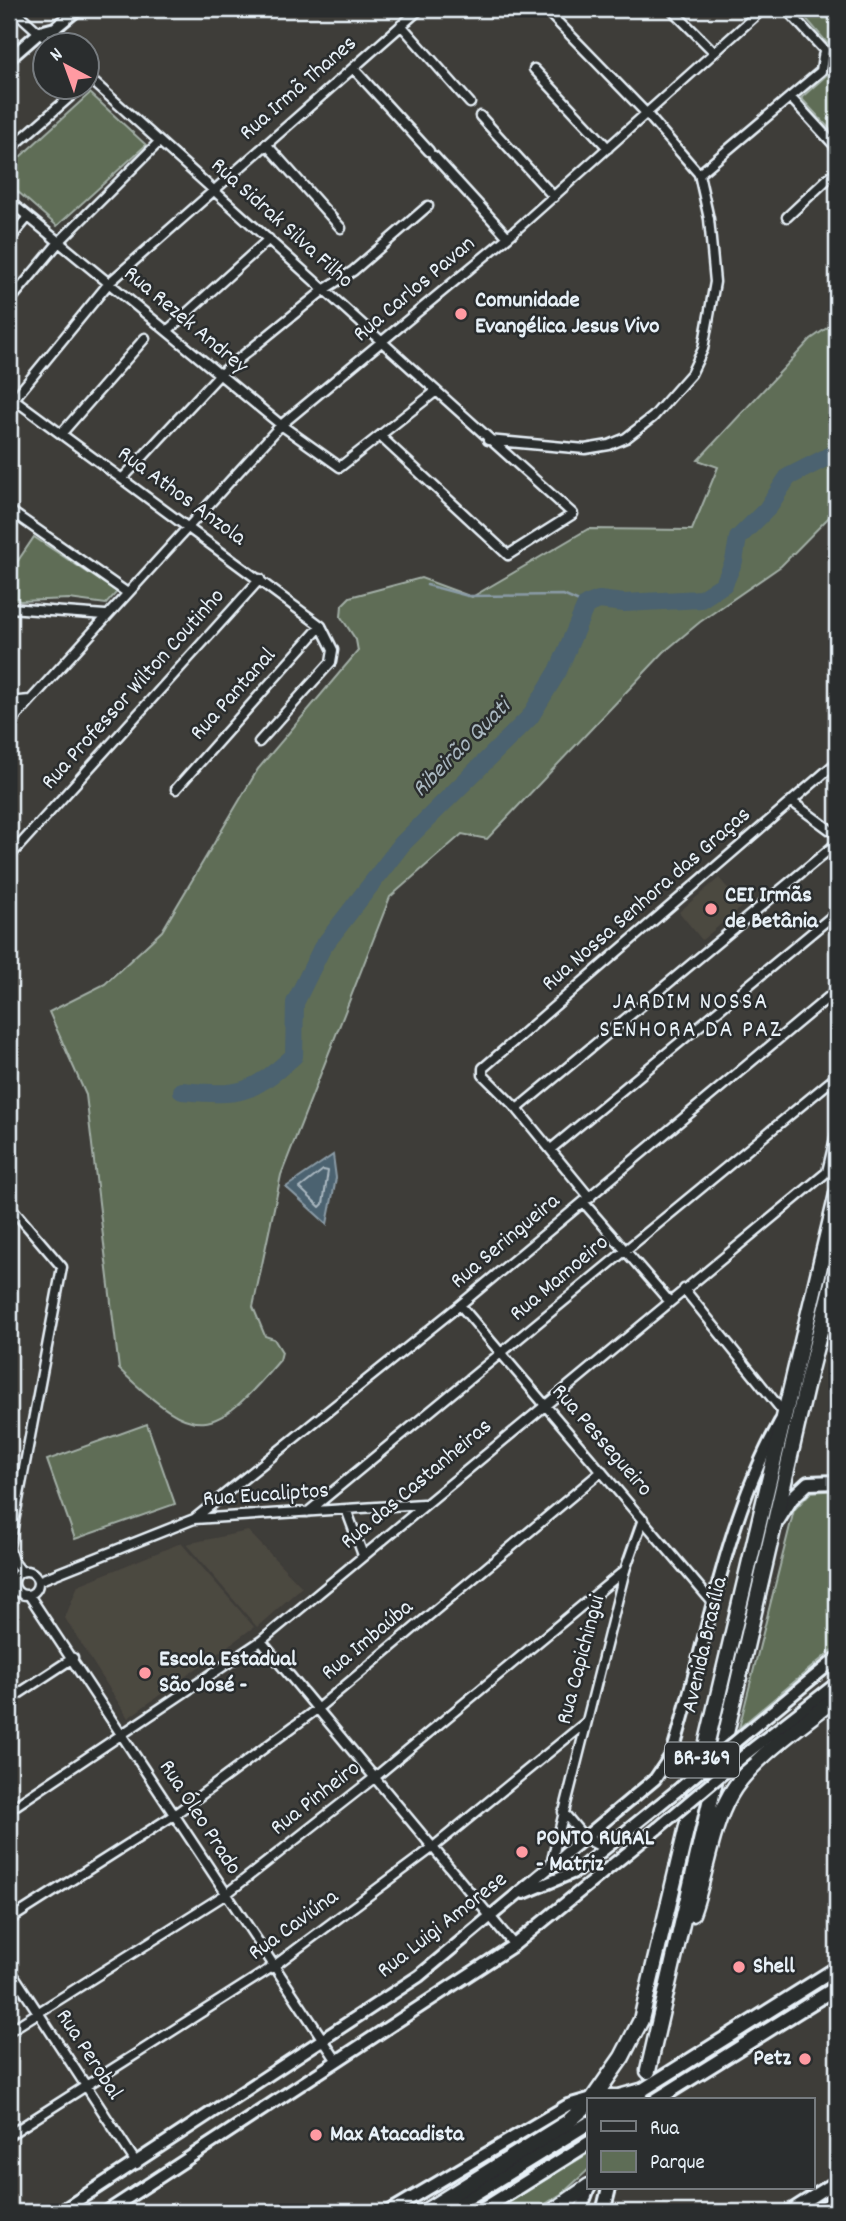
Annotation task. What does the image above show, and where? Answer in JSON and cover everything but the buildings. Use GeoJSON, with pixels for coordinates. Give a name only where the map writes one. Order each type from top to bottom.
{"type":"FeatureCollection","features":[{"type":"Feature","properties":{"kind":"highway","name":"Avenida Brasília"},"geometry":{"type":"LineString","coordinates":[[593,2098],[622,2057],[641,2020],[837,1194]]}},
{"type":"Feature","properties":{"kind":"highway","name":"Avenida Brasília"},"geometry":{"type":"LineString","coordinates":[[648,2071],[837,1264]]}},
{"type":"Feature","properties":{"kind":"highway"},"geometry":{"type":"LineString","coordinates":[[670,1975],[701,1890],[728,1798],[750,1769],[837,1696]]}},
{"type":"Feature","properties":{"kind":"highway"},"geometry":{"type":"LineString","coordinates":[[609,2098],[640,2091]]}},
{"type":"Feature","properties":{"kind":"highway","name":"BR-369"},"geometry":{"type":"LineString","coordinates":[[424,2212],[568,2122],[587,2105]]}},
{"type":"Feature","properties":{"kind":"highway"},"geometry":{"type":"LineString","coordinates":[[552,2212],[587,2188]]}},
{"type":"Feature","properties":{"kind":"main road"},"geometry":{"type":"LineString","coordinates":[[829,1301],[837,1357]]}},
{"type":"Feature","properties":{"kind":"main road"},"geometry":{"type":"LineString","coordinates":[[773,1530],[785,1506],[808,1483],[837,1482]]}},
{"type":"Feature","properties":{"kind":"main road"},"geometry":{"type":"LineString","coordinates":[[629,2098],[837,1968]]}},
{"type":"Feature","properties":{"kind":"main road"},"geometry":{"type":"LineString","coordinates":[[659,2098],[837,1987]]}},
{"type":"Feature","properties":{"kind":"main road"},"geometry":{"type":"LineString","coordinates":[[669,2098],[685,2082],[689,2065],[702,2051]]}},
{"type":"Feature","properties":{"kind":"main road"},"geometry":{"type":"LineString","coordinates":[[445,2212],[587,2124]]}},
{"type":"Feature","properties":{"kind":"main road"},"geometry":{"type":"LineString","coordinates":[[479,2212],[587,2144]]}},
{"type":"Feature","properties":{"kind":"main road"},"geometry":{"type":"LineString","coordinates":[[603,2212],[608,2190]]}},
{"type":"Feature","properties":{"kind":"street"},"geometry":{"type":"LineString","coordinates":[[13,9],[40,32],[55,28],[78,9]]}},
{"type":"Feature","properties":{"kind":"street"},"geometry":{"type":"LineString","coordinates":[[488,440],[585,449],[609,446],[626,438],[653,417],[685,382],[703,349],[715,282],[709,219],[699,174],[647,114],[545,9]]}},
{"type":"Feature","properties":{"kind":"street"},"geometry":{"type":"LineString","coordinates":[[671,9],[713,51]]}},
{"type":"Feature","properties":{"kind":"street","name":"Rua Carlos Pavan"},"geometry":{"type":"LineString","coordinates":[[105,615],[281,425],[508,237],[763,9]]}},
{"type":"Feature","properties":{"kind":"street"},"geometry":{"type":"LineString","coordinates":[[699,174],[821,72],[824,50],[786,9]]}},
{"type":"Feature","properties":{"kind":"street","name":"Rua Irmã Thanes"},"geometry":{"type":"LineString","coordinates":[[10,400],[109,283],[417,10]]}},
{"type":"Feature","properties":{"kind":"street"},"geometry":{"type":"LineString","coordinates":[[401,25],[470,103]]}},
{"type":"Feature","properties":{"kind":"street"},"geometry":{"type":"LineString","coordinates":[[9,58],[32,39]]}},
{"type":"Feature","properties":{"kind":"street"},"geometry":{"type":"LineString","coordinates":[[353,68],[508,237]]}},
{"type":"Feature","properties":{"kind":"street"},"geometry":{"type":"LineString","coordinates":[[534,69],[608,148]]}},
{"type":"Feature","properties":{"kind":"street","name":"Rua Sidrak Silva Filho"},"geometry":{"type":"LineString","coordinates":[[102,91],[573,514],[508,555],[380,436]]}},
{"type":"Feature","properties":{"kind":"street"},"geometry":{"type":"LineString","coordinates":[[790,97],[837,148]]}},
{"type":"Feature","properties":{"kind":"street"},"geometry":{"type":"LineString","coordinates":[[9,150],[64,102]]}},
{"type":"Feature","properties":{"kind":"street"},"geometry":{"type":"LineString","coordinates":[[480,116],[554,197]]}},
{"type":"Feature","properties":{"kind":"street"},"geometry":{"type":"LineString","coordinates":[[9,302],[59,242],[159,142]]}},
{"type":"Feature","properties":{"kind":"street"},"geometry":{"type":"LineString","coordinates":[[266,144],[341,228]]}},
{"type":"Feature","properties":{"kind":"street"},"geometry":{"type":"LineString","coordinates":[[788,216],[837,170]]}},
{"type":"Feature","properties":{"kind":"street","name":"Rua Rezek Andrey"},"geometry":{"type":"LineString","coordinates":[[9,201],[281,425],[340,467],[380,436]]}},
{"type":"Feature","properties":{"kind":"street"},"geometry":{"type":"LineString","coordinates":[[122,479],[219,375],[325,289],[353,271],[428,206]]}},
{"type":"Feature","properties":{"kind":"street"},"geometry":{"type":"LineString","coordinates":[[9,240],[28,217]]}},
{"type":"Feature","properties":{"kind":"street"},"geometry":{"type":"LineString","coordinates":[[167,331],[269,239]]}},
{"type":"Feature","properties":{"kind":"street"},"geometry":{"type":"LineString","coordinates":[[61,434],[145,338]]}},
{"type":"Feature","properties":{"kind":"street"},"geometry":{"type":"LineString","coordinates":[[380,436],[435,391]]}},
{"type":"Feature","properties":{"kind":"street","name":"Rua Athos Anzola"},"geometry":{"type":"LineString","coordinates":[[10,400],[260,579],[321,626],[327,634],[334,650],[331,662],[259,742]]}},
{"type":"Feature","properties":{"kind":"street"},"geometry":{"type":"LineString","coordinates":[[9,510],[126,592]]}},
{"type":"Feature","properties":{"kind":"street","name":"Rua Professor Wilton Coutinho"},"geometry":{"type":"LineString","coordinates":[[9,857],[260,579]]}},
{"type":"Feature","properties":{"kind":"street"},"geometry":{"type":"LineString","coordinates":[[9,608],[105,615]]}},
{"type":"Feature","properties":{"kind":"street"},"geometry":{"type":"LineString","coordinates":[[9,724],[105,615]]}},
{"type":"Feature","properties":{"kind":"street","name":"Rua Pantanal"},"geometry":{"type":"LineString","coordinates":[[176,789],[321,626]]}},
{"type":"Feature","properties":{"kind":"street"},"geometry":{"type":"LineString","coordinates":[[9,702],[30,700]]}},
{"type":"Feature","properties":{"kind":"street","name":"Rua Nossa Senhora das Graças"},"geometry":{"type":"LineString","coordinates":[[517,1110],[483,1075],[483,1068],[837,762]]}},
{"type":"Feature","properties":{"kind":"street"},"geometry":{"type":"LineString","coordinates":[[791,800],[837,835]]}},
{"type":"Feature","properties":{"kind":"street"},"geometry":{"type":"LineString","coordinates":[[669,1301],[625,1250],[551,1149],[517,1110],[837,843]]}},
{"type":"Feature","properties":{"kind":"street"},"geometry":{"type":"LineString","coordinates":[[551,1149],[837,912]]}},
{"type":"Feature","properties":{"kind":"street","name":"Rua Seringueira"},"geometry":{"type":"LineString","coordinates":[[194,1519],[460,1305],[837,990]]}},
{"type":"Feature","properties":{"kind":"street","name":"Rua Mamoeiro"},"geometry":{"type":"LineString","coordinates":[[308,1512],[837,1076]]}},
{"type":"Feature","properties":{"kind":"street","name":"Rua das Castanheiras"},"geometry":{"type":"LineString","coordinates":[[9,1810],[261,1641],[423,1504],[827,1172],[837,1130]]}},
{"type":"Feature","properties":{"kind":"street"},"geometry":{"type":"LineString","coordinates":[[9,1205],[62,1266],[9,1548],[13,1561],[22,1571],[32,1572],[38,1581],[38,1587],[29,1595],[12,1591],[13,1581],[22,1571]]}},
{"type":"Feature","properties":{"kind":"street"},"geometry":{"type":"LineString","coordinates":[[684,1289],[784,1413]]}},
{"type":"Feature","properties":{"kind":"street","name":"Rua Pessegueiro"},"geometry":{"type":"LineString","coordinates":[[460,1305],[713,1603]]}},
{"type":"Feature","properties":{"kind":"street","name":"Rua Luigi Amorese"},"geometry":{"type":"LineString","coordinates":[[60,2212],[419,1976],[517,1896],[666,1766],[713,1603],[763,1452],[784,1413]]}},
{"type":"Feature","properties":{"kind":"street","name":"Rua Imbaúba"},"geometry":{"type":"LineString","coordinates":[[9,1920],[174,1815],[317,1709],[602,1471]]}},
{"type":"Feature","properties":{"kind":"street","name":"Rua Eucaliptos"},"geometry":{"type":"LineString","coordinates":[[38,1581],[194,1519],[423,1504]]}},
{"type":"Feature","properties":{"kind":"street"},"geometry":{"type":"LineString","coordinates":[[346,1509],[363,1555]]}},
{"type":"Feature","properties":{"kind":"street","name":"Rua Capichingui"},"geometry":{"type":"LineString","coordinates":[[551,1864],[625,1570],[643,1519]]}},
{"type":"Feature","properties":{"kind":"street","name":"Rua Pinheiro"},"geometry":{"type":"LineString","coordinates":[[9,2031],[226,1894],[374,1778],[625,1570]]}},
{"type":"Feature","properties":{"kind":"street","name":"Rua Óleo Prado"},"geometry":{"type":"LineString","coordinates":[[29,1595],[337,2061]]}},
{"type":"Feature","properties":{"kind":"street"},"geometry":{"type":"LineString","coordinates":[[261,1641],[514,1945]]}},
{"type":"Feature","properties":{"kind":"street"},"geometry":{"type":"LineString","coordinates":[[9,1700],[73,1658]]}},
{"type":"Feature","properties":{"kind":"street"},"geometry":{"type":"LineString","coordinates":[[517,1896],[577,1871],[837,1658]]}},
{"type":"Feature","properties":{"kind":"street"},"geometry":{"type":"LineString","coordinates":[[106,2212],[514,1945],[747,1753],[837,1683]]}},
{"type":"Feature","properties":{"kind":"street","name":"Rua Caviúna"},"geometry":{"type":"LineString","coordinates":[[9,2135],[274,1966],[432,1848],[585,1723]]}},
{"type":"Feature","properties":{"kind":"street"},"geometry":{"type":"LineString","coordinates":[[563,1812],[584,1837],[600,1844],[610,1844],[617,1839]]}},
{"type":"Feature","properties":{"kind":"street","name":"Rua Perobal"},"geometry":{"type":"LineString","coordinates":[[9,1968],[136,2164]]}},
{"type":"Feature","properties":{"kind":"street"},"geometry":{"type":"LineString","coordinates":[[388,2212],[568,2105],[587,2101]]}},
{"type":"Feature","properties":{"kind":"street"},"geometry":{"type":"LineString","coordinates":[[788,2212],[837,2181]]}},
{"type":"Feature","properties":{"kind":"street"},"geometry":{"type":"LineString","coordinates":[[71,2212],[99,2187]]}},
{"type":"Feature","properties":{"kind":"street"},"geometry":{"type":"LineString","coordinates":[[580,2212],[588,2190]]}},
{"type":"Feature","properties":{"kind":"street"},"geometry":{"type":"LineString","coordinates":[[817,2212],[832,2205]]}},
{"type":"Feature","properties":{"kind":"shaded area","name":"CEI Irmãs de Betânia"},"geometry":{"type":"Polygon","coordinates":[[[719,878],[743,906],[702,940],[679,912],[719,878]]]}},
{"type":"Feature","properties":{"kind":"shaded area"},"geometry":{"type":"Polygon","coordinates":[[[248,1531],[302,1587],[257,1627],[186,1544],[248,1531]]]}},
{"type":"Feature","properties":{"kind":"shaded area","name":"Escola Estadual São José -"},"geometry":{"type":"Polygon","coordinates":[[[181,1543],[254,1627],[128,1718],[65,1618],[78,1585],[181,1543]]]}},
{"type":"Feature","properties":{"kind":"green space"},"geometry":{"type":"Polygon","coordinates":[[[798,9],[837,9],[837,137],[801,98],[829,73],[830,46],[798,9]]]}},
{"type":"Feature","properties":{"kind":"green space"},"geometry":{"type":"Polygon","coordinates":[[[80,102],[100,102],[146,145],[57,226],[9,184],[9,167],[80,102]]]}},
{"type":"Feature","properties":{"kind":"green space"},"geometry":{"type":"Polygon","coordinates":[[[837,321],[837,509],[781,566],[700,622],[664,652],[487,839],[462,834],[390,897],[281,1175],[253,1307],[265,1336],[274,1339],[282,1352],[280,1360],[237,1405],[220,1417],[204,1422],[187,1420],[168,1410],[119,1369],[86,1095],[49,1012],[105,984],[162,931],[258,769],[358,651],[356,640],[341,617],[342,605],[350,597],[421,578],[472,597],[588,529],[692,530],[718,467],[698,460],[811,339],[837,321]]]}},
{"type":"Feature","properties":{"kind":"green space"},"geometry":{"type":"Polygon","coordinates":[[[34,537],[117,592],[106,604],[69,599],[20,601],[9,598],[9,574],[34,537]]]}},
{"type":"Feature","properties":{"kind":"green space"},"geometry":{"type":"Polygon","coordinates":[[[147,1424],[175,1504],[75,1539],[47,1460],[147,1424]]]}},
{"type":"Feature","properties":{"kind":"green space"},"geometry":{"type":"Polygon","coordinates":[[[837,1490],[837,1646],[739,1728],[794,1510],[811,1492],[837,1490]]]}},
{"type":"Feature","properties":{"kind":"green space"},"geometry":{"type":"Polygon","coordinates":[[[587,2154],[587,2171],[564,2192],[533,2212],[493,2212],[587,2154]]]}},
{"type":"Feature","properties":{"kind":"water"},"geometry":{"type":"Polygon","coordinates":[[[333,1155],[336,1178],[327,1224],[286,1187],[333,1155]]]}},
{"type":"Feature","properties":{"kind":"waterway","name":"Ribeirão Quati"},"geometry":{"type":"LineString","coordinates":[[182,1091],[231,1093],[243,1090],[266,1079],[294,1056],[295,1003],[322,948],[402,844],[530,717],[558,671],[586,605],[599,600],[624,603],[701,599],[724,584],[734,561],[738,538],[767,509],[788,477],[837,452]]}},
{"type":"Feature","properties":{"kind":"waterway"},"geometry":{"type":"LineString","coordinates":[[427,585],[468,596],[563,595],[586,605]]}},
{"type":"Feature","properties":{"kind":"place","name":"Comunidade Evangélica Jesus Vivo"},"geometry":{"type":"Point","coordinates":[461,314]}},
{"type":"Feature","properties":{"kind":"place","name":"CEI Irmãs de Betânia"},"geometry":{"type":"Point","coordinates":[711,909]}},
{"type":"Feature","properties":{"kind":"place","name":"Escola Estadual São José -"},"geometry":{"type":"Point","coordinates":[145,1673]}},
{"type":"Feature","properties":{"kind":"place","name":"PONTO RURAL - Matriz"},"geometry":{"type":"Point","coordinates":[522,1852]}},
{"type":"Feature","properties":{"kind":"place","name":"Shell"},"geometry":{"type":"Point","coordinates":[739,1967]}},
{"type":"Feature","properties":{"kind":"place","name":"Petz"},"geometry":{"type":"Point","coordinates":[805,2059]}},
{"type":"Feature","properties":{"kind":"place","name":"Max Atacadista"},"geometry":{"type":"Point","coordinates":[316,2135]}},
{"type":"Feature","properties":{"kind":"district","name":"JARDIM NOSSA SENHORA DA PAZ"},"geometry":{"type":"Point","coordinates":[691,1017]}}]}
